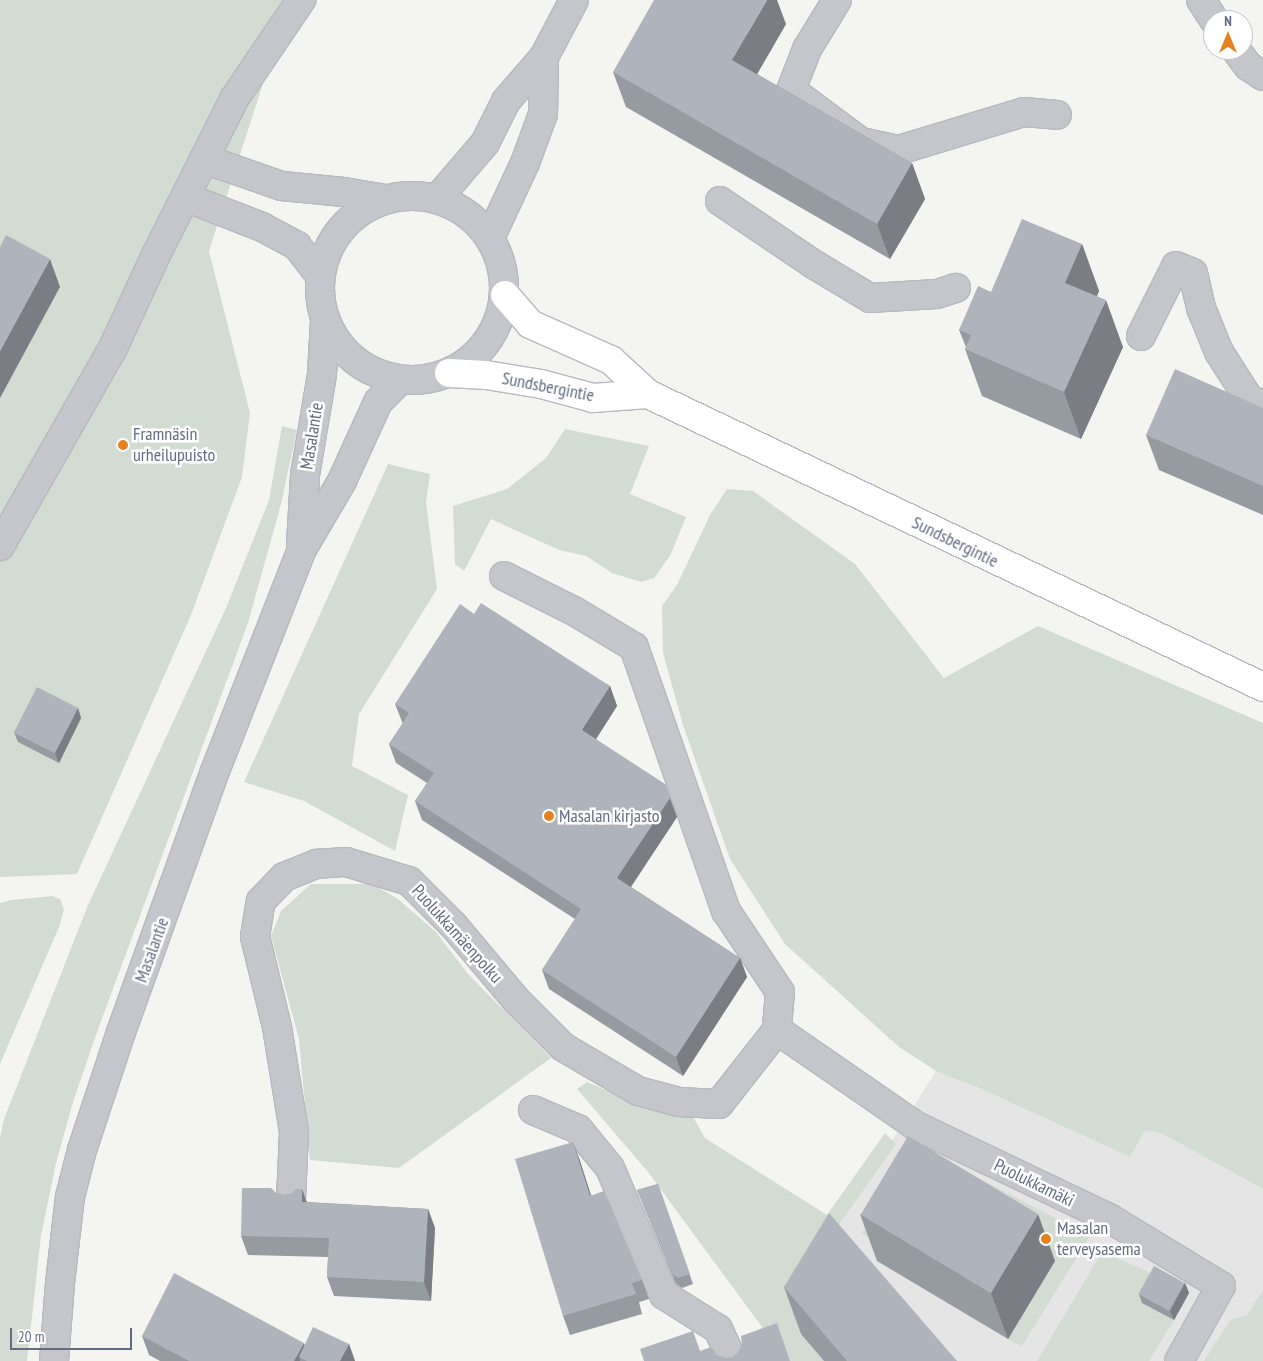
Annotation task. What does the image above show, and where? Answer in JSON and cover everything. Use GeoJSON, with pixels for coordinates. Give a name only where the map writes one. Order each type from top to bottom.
{"type":"FeatureCollection","features":[{"type":"Feature","properties":{"kind":"main road","name":"Sundsbergintie"},"geometry":{"type":"LineString","coordinates":[[505,295],[530,324],[611,360],[648,394],[1263,687]]}},
{"type":"Feature","properties":{"kind":"main road","name":"Sundsbergintie"},"geometry":{"type":"LineString","coordinates":[[450,373],[486,375],[541,384],[593,398],[648,394]]}},
{"type":"Feature","properties":{"kind":"street"},"geometry":{"type":"LineString","coordinates":[[0,546],[114,348],[185,197],[234,99],[301,0]]}},
{"type":"Feature","properties":{"kind":"street"},"geometry":{"type":"LineString","coordinates":[[437,199],[485,143],[506,101],[544,57],[574,0]]}},
{"type":"Feature","properties":{"kind":"street"},"geometry":{"type":"LineString","coordinates":[[837,0],[807,48],[791,90],[861,142],[899,150],[1024,112],[1057,115]]}},
{"type":"Feature","properties":{"kind":"street"},"geometry":{"type":"LineString","coordinates":[[490,238],[525,163],[543,114],[544,57]]}},
{"type":"Feature","properties":{"kind":"street"},"geometry":{"type":"LineString","coordinates":[[1244,60],[1248,66],[1263,76]]}},
{"type":"Feature","properties":{"kind":"street"},"geometry":{"type":"LineString","coordinates":[[204,159],[282,186],[344,192],[385,199]]}},
{"type":"Feature","properties":{"kind":"street"},"geometry":{"type":"LineString","coordinates":[[411,195],[437,199],[458,207],[476,220],[490,238],[503,265],[505,295],[501,315],[494,333],[482,350],[467,363],[450,373],[425,380],[400,380],[368,370],[342,350],[325,321],[320,298],[320,275],[326,254],[335,235],[366,208],[385,199],[411,195]]}},
{"type":"Feature","properties":{"kind":"street"},"geometry":{"type":"LineString","coordinates":[[185,197],[262,227],[297,246],[320,275]]}},
{"type":"Feature","properties":{"kind":"street"},"geometry":{"type":"LineString","coordinates":[[720,201],[814,265],[870,298],[937,294],[956,288]]}},
{"type":"Feature","properties":{"kind":"street"},"geometry":{"type":"LineString","coordinates":[[1141,336],[1176,266],[1192,273],[1201,308],[1219,352],[1249,399],[1263,404]]}},
{"type":"Feature","properties":{"kind":"street","name":"Masalantie"},"geometry":{"type":"LineString","coordinates":[[301,551],[305,474],[322,374],[325,321]]}},
{"type":"Feature","properties":{"kind":"street","name":"Masalantie"},"geometry":{"type":"LineString","coordinates":[[54,1361],[60,1283],[70,1197],[82,1150],[121,1032],[215,771],[301,551],[342,481],[378,402],[400,380]]}},
{"type":"Feature","properties":{"kind":"street"},"geometry":{"type":"LineString","coordinates":[[504,576],[574,611],[634,647],[726,911],[780,992],[777,1030]]}},
{"type":"Feature","properties":{"kind":"street","name":"Puolukkamäenpolku"},"geometry":{"type":"LineString","coordinates":[[291,1200],[294,1132],[277,1027],[255,936],[261,900],[284,877],[316,864],[346,862],[410,881],[454,926],[516,1000],[563,1047],[638,1091],[679,1102],[719,1104],[777,1030]]}},
{"type":"Feature","properties":{"kind":"street","name":"Puolukkamäki"},"geometry":{"type":"LineString","coordinates":[[777,1030],[916,1126],[1109,1218],[1221,1286],[1179,1361]]}},
{"type":"Feature","properties":{"kind":"street"},"geometry":{"type":"LineString","coordinates":[[533,1110],[578,1130],[610,1168],[664,1295],[718,1329],[733,1361]]}},
{"type":"Feature","properties":{"kind":"shaded area","name":"Framnäsin urheilupuisto"},"geometry":{"type":"Polygon","coordinates":[[[0,0],[290,0],[209,251],[250,413],[242,477],[191,615],[77,874],[0,877],[0,0]]]}},
{"type":"Feature","properties":{"kind":"shaded area"},"geometry":{"type":"Polygon","coordinates":[[[282,426],[297,430],[281,504],[248,623],[96,1035],[73,1102],[56,1163],[41,1236],[27,1361],[0,1361],[0,1137],[4,1119],[88,905],[226,608],[269,500],[282,426]]]}},
{"type":"Feature","properties":{"kind":"shaded area"},"geometry":{"type":"Polygon","coordinates":[[[565,429],[649,446],[630,494],[686,517],[670,556],[654,578],[641,582],[612,573],[586,556],[559,550],[491,519],[464,571],[455,564],[453,506],[507,489],[546,458],[565,429]]]}},
{"type":"Feature","properties":{"kind":"shaded area"},"geometry":{"type":"Polygon","coordinates":[[[388,464],[430,474],[426,502],[437,589],[359,714],[352,766],[408,795],[395,851],[304,801],[244,782],[388,464]]]}},
{"type":"Feature","properties":{"kind":"shaded area"},"geometry":{"type":"Polygon","coordinates":[[[727,489],[753,491],[855,564],[944,678],[1038,626],[1263,723],[1263,1189],[1163,1134],[1145,1130],[1130,1157],[981,1089],[936,1071],[899,1047],[785,944],[730,859],[683,725],[663,653],[662,606],[677,585],[710,515],[727,489]]]}},
{"type":"Feature","properties":{"kind":"shaded area"},"geometry":{"type":"Polygon","coordinates":[[[311,884],[372,884],[398,899],[436,932],[468,974],[551,1058],[399,1168],[310,1160],[299,1039],[271,936],[281,911],[311,884]]]}},
{"type":"Feature","properties":{"kind":"shaded area"},"geometry":{"type":"Polygon","coordinates":[[[52,896],[60,899],[64,910],[59,927],[0,1064],[0,903],[52,896]]]}},
{"type":"Feature","properties":{"kind":"shaded area","name":"Masalan terveysasema"},"geometry":{"type":"Polygon","coordinates":[[[936,1071],[1130,1157],[1145,1129],[1163,1134],[1263,1189],[1263,1290],[1246,1316],[1241,1361],[797,1361],[772,1329],[936,1071]]]}},
{"type":"Feature","properties":{"kind":"shaded area"},"geometry":{"type":"Polygon","coordinates":[[[587,1082],[629,1100],[692,1115],[705,1138],[827,1215],[885,1133],[896,1144],[799,1281],[814,1349],[824,1361],[787,1361],[648,1172],[577,1089],[587,1082]]]}},
{"type":"Feature","properties":{"kind":"shaded area"},"geometry":{"type":"Polygon","coordinates":[[[914,1155],[937,1157],[1090,1236],[1022,1346],[1008,1339],[1055,1261],[886,1247],[862,1233],[914,1155]]]}},
{"type":"Feature","properties":{"kind":"shaded area"},"geometry":{"type":"Polygon","coordinates":[[[1102,1252],[1158,1276],[1174,1320],[1149,1361],[1037,1361],[1102,1252]]]}},
{"type":"Feature","properties":{"kind":"shaded area"},"geometry":{"type":"Polygon","coordinates":[[[1263,1290],[1263,1361],[1204,1361],[1231,1319],[1246,1316],[1263,1290]]]}},
{"type":"Feature","properties":{"kind":"building"},"geometry":{"type":"Polygon","coordinates":[[[654,0],[767,0],[732,60],[912,163],[877,224],[613,72],[654,0]]]}},
{"type":"Feature","properties":{"kind":"building"},"geometry":{"type":"Polygon","coordinates":[[[1022,219],[1082,244],[1065,283],[1106,300],[1064,392],[965,349],[971,335],[959,330],[978,286],[991,292],[1022,219]]]}},
{"type":"Feature","properties":{"kind":"building"},"geometry":{"type":"Polygon","coordinates":[[[6,235],[50,259],[0,351],[0,247],[6,235]]]}},
{"type":"Feature","properties":{"kind":"building"},"geometry":{"type":"Polygon","coordinates":[[[1175,369],[1263,408],[1263,486],[1146,435],[1175,369]]]}},
{"type":"Feature","properties":{"kind":"building"},"geometry":{"type":"Polygon","coordinates":[[[481,603],[610,686],[582,730],[665,784],[670,798],[617,878],[740,958],[676,1057],[542,970],[581,909],[415,801],[434,773],[389,744],[409,713],[395,704],[460,604],[474,614],[481,603]]]}},
{"type":"Feature","properties":{"kind":"building"},"geometry":{"type":"Polygon","coordinates":[[[37,687],[78,708],[55,753],[14,732],[37,687]]]}},
{"type":"Feature","properties":{"kind":"building"},"geometry":{"type":"Polygon","coordinates":[[[908,1136],[1038,1214],[991,1293],[861,1215],[908,1136]]]}},
{"type":"Feature","properties":{"kind":"building"},"geometry":{"type":"Polygon","coordinates":[[[573,1142],[590,1196],[604,1191],[642,1280],[632,1283],[636,1294],[563,1316],[515,1159],[573,1142]]]}},
{"type":"Feature","properties":{"kind":"building"},"geometry":{"type":"Polygon","coordinates":[[[658,1184],[690,1274],[678,1278],[673,1275],[637,1190],[658,1184]]]}},
{"type":"Feature","properties":{"kind":"building"},"geometry":{"type":"Polygon","coordinates":[[[242,1188],[271,1188],[276,1193],[284,1195],[291,1194],[296,1189],[302,1189],[302,1202],[428,1209],[424,1282],[327,1277],[329,1238],[241,1236],[242,1188]]]}},
{"type":"Feature","properties":{"kind":"building"},"geometry":{"type":"Polygon","coordinates":[[[829,1213],[957,1361],[847,1361],[784,1287],[829,1213]]]}},
{"type":"Feature","properties":{"kind":"building"},"geometry":{"type":"Polygon","coordinates":[[[1154,1266],[1185,1283],[1169,1311],[1138,1294],[1154,1266]]]}},
{"type":"Feature","properties":{"kind":"building"},"geometry":{"type":"Polygon","coordinates":[[[174,1273],[304,1343],[294,1361],[189,1361],[142,1336],[174,1273]]]}},
{"type":"Feature","properties":{"kind":"building"},"geometry":{"type":"Polygon","coordinates":[[[777,1323],[790,1361],[644,1361],[640,1349],[693,1331],[700,1351],[711,1347],[717,1355],[726,1358],[733,1357],[739,1351],[742,1344],[741,1336],[777,1323]]]}},
{"type":"Feature","properties":{"kind":"building"},"geometry":{"type":"Polygon","coordinates":[[[313,1327],[349,1344],[340,1361],[307,1361],[299,1357],[313,1327]]]}},
{"type":"Feature","properties":{"kind":"place","name":"Framnäsin urheilupuisto"},"geometry":{"type":"Point","coordinates":[123,445]}},
{"type":"Feature","properties":{"kind":"place","name":"Masalan kirjasto"},"geometry":{"type":"Point","coordinates":[549,816]}},
{"type":"Feature","properties":{"kind":"place","name":"Masalan terveysasema"},"geometry":{"type":"Point","coordinates":[1046,1239]}}]}
